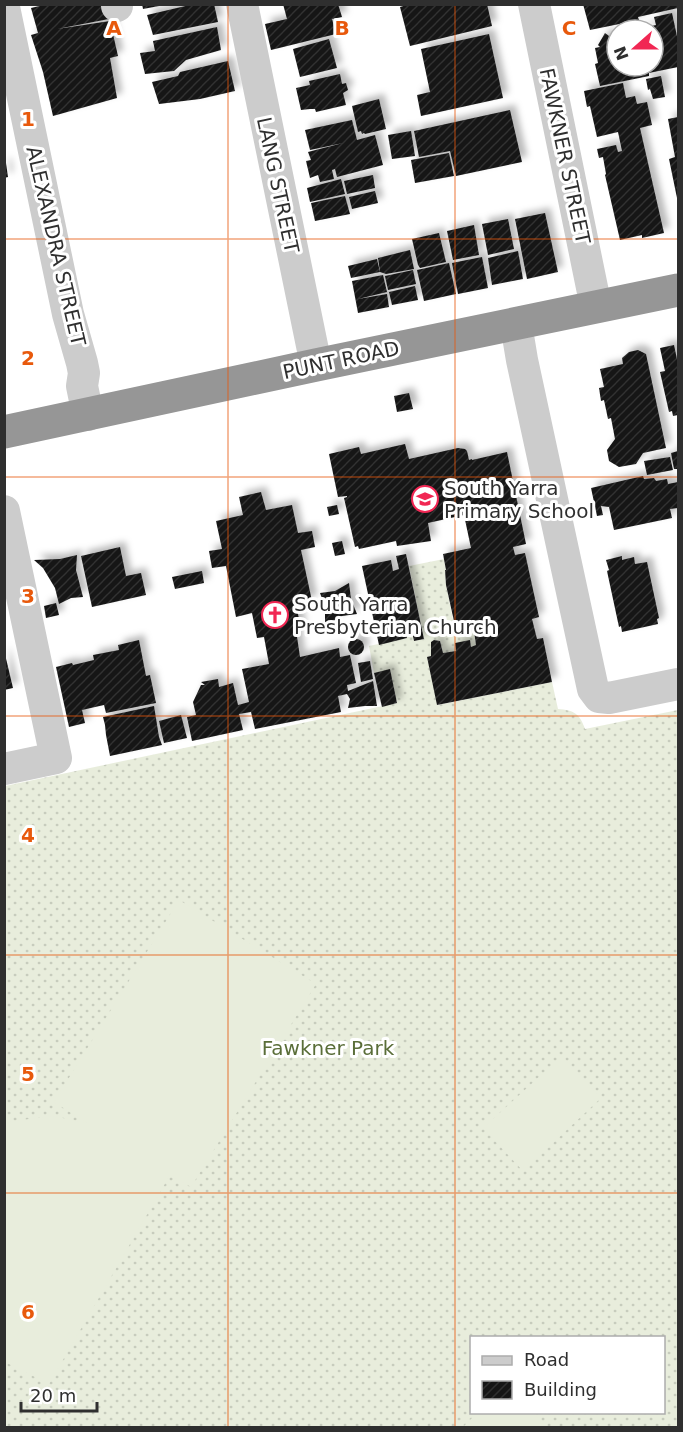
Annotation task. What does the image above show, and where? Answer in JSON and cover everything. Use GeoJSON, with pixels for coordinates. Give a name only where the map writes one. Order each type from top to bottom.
{"type":"FeatureCollection","features":[{"type":"Feature","properties":{"kind":"highway","name":"PUNT ROAD"},"geometry":{"type":"LineString","coordinates":[[4,432],[678,290]]}},
{"type":"Feature","properties":{"kind":"street","name":"LANG STREET"},"geometry":{"type":"LineString","coordinates":[[242,4],[316,365]]}},
{"type":"Feature","properties":{"kind":"street","name":"FAWKNER STREET"},"geometry":{"type":"LineString","coordinates":[[534,4],[596,307]]}},
{"type":"Feature","properties":{"kind":"street","name":"ALEXANDRA STREET"},"geometry":{"type":"LineString","coordinates":[[4,7],[68,314],[82,363],[84,373],[82,386],[88,414]]}},
{"type":"Feature","properties":{"kind":"street"},"geometry":{"type":"LineString","coordinates":[[516,324],[593,689],[599,697],[603,698],[678,684]]}},
{"type":"Feature","properties":{"kind":"street"},"geometry":{"type":"LineString","coordinates":[[4,511],[56,758],[4,769]]}},
{"type":"Feature","properties":{"kind":"green space","name":"Fawkner Park"},"geometry":{"type":"Polygon","coordinates":[[[444,559],[446,585],[456,634],[474,631],[476,645],[471,647],[470,641],[455,643],[456,651],[443,653],[440,641],[431,642],[431,656],[427,657],[438,705],[552,682],[558,709],[576,714],[585,729],[678,710],[678,1427],[5,1428],[5,786],[397,703],[390,670],[374,673],[369,646],[406,638],[405,628],[411,627],[414,641],[424,639],[409,566],[444,559]]]}},
{"type":"Feature","properties":{"kind":"green space"},"geometry":{"type":"Polygon","coordinates":[[[179,900],[316,984],[191,1187],[170,1175],[49,1384],[5,1362],[5,1122],[53,1116],[87,1123],[54,1102],[179,900]]]}},
{"type":"Feature","properties":{"kind":"green space"},"geometry":{"type":"Polygon","coordinates":[[[562,1056],[601,1098],[523,1171],[483,1128],[562,1056]]]}},
{"type":"Feature","properties":{"kind":"green space"},"geometry":{"type":"Polygon","coordinates":[[[476,1414],[534,1414],[545,1427],[463,1427],[476,1414]]]}},
{"type":"Feature","properties":{"kind":"building"},"geometry":{"type":"Polygon","coordinates":[[[48,4],[111,4],[114,18],[57,29],[110,21],[118,56],[110,58],[117,98],[53,116],[43,72],[31,35],[38,33],[31,8],[48,4]]]}},
{"type":"Feature","properties":{"kind":"building"},"geometry":{"type":"Polygon","coordinates":[[[142,4],[159,4],[159,6],[143,9],[142,4]]]}},
{"type":"Feature","properties":{"kind":"building"},"geometry":{"type":"Polygon","coordinates":[[[194,4],[214,4],[218,22],[153,35],[147,15],[194,4]]]}},
{"type":"Feature","properties":{"kind":"building"},"geometry":{"type":"Polygon","coordinates":[[[283,4],[338,4],[342,17],[332,19],[336,34],[271,50],[265,24],[287,19],[283,4]]]}},
{"type":"Feature","properties":{"kind":"building"},"geometry":{"type":"Polygon","coordinates":[[[410,4],[487,4],[492,26],[410,46],[400,7],[410,4]]]}},
{"type":"Feature","properties":{"kind":"building"},"geometry":{"type":"Polygon","coordinates":[[[583,4],[678,4],[678,8],[638,18],[605,18],[605,27],[590,30],[583,4]]]}},
{"type":"Feature","properties":{"kind":"building"},"geometry":{"type":"Polygon","coordinates":[[[672,13],[678,41],[678,67],[665,70],[665,18],[654,17],[672,13]]]}},
{"type":"Feature","properties":{"kind":"building"},"geometry":{"type":"Polygon","coordinates":[[[217,27],[221,50],[186,60],[174,71],[145,74],[140,53],[155,51],[153,41],[217,27]]]}},
{"type":"Feature","properties":{"kind":"building"},"geometry":{"type":"Polygon","coordinates":[[[605,33],[605,78],[639,78],[600,86],[595,64],[598,63],[595,48],[600,47],[598,45],[605,33]]]}},
{"type":"Feature","properties":{"kind":"building"},"geometry":{"type":"Polygon","coordinates":[[[489,34],[503,98],[421,116],[417,95],[430,92],[421,49],[489,34]]]}},
{"type":"Feature","properties":{"kind":"building"},"geometry":{"type":"Polygon","coordinates":[[[329,39],[337,68],[300,77],[293,49],[329,39]]]}},
{"type":"Feature","properties":{"kind":"building"},"geometry":{"type":"Polygon","coordinates":[[[228,61],[235,91],[200,99],[159,104],[152,82],[178,76],[180,72],[228,61]]]}},
{"type":"Feature","properties":{"kind":"building"},"geometry":{"type":"Polygon","coordinates":[[[340,74],[342,84],[346,83],[348,90],[343,93],[346,105],[316,112],[315,109],[301,110],[296,88],[310,85],[309,81],[340,74]]]}},
{"type":"Feature","properties":{"kind":"building"},"geometry":{"type":"Polygon","coordinates":[[[661,78],[665,97],[653,99],[646,79],[661,78]]]}},
{"type":"Feature","properties":{"kind":"building"},"geometry":{"type":"Polygon","coordinates":[[[623,83],[626,98],[635,96],[637,104],[647,102],[652,125],[640,128],[664,233],[620,240],[603,157],[599,158],[597,149],[616,145],[618,152],[622,151],[618,132],[597,137],[584,91],[623,83]]]}},
{"type":"Feature","properties":{"kind":"building"},"geometry":{"type":"Polygon","coordinates":[[[379,99],[386,129],[365,134],[358,132],[352,106],[379,99]]]}},
{"type":"Feature","properties":{"kind":"building"},"geometry":{"type":"Polygon","coordinates":[[[510,110],[522,162],[456,176],[450,151],[419,157],[414,131],[510,110]]]}},
{"type":"Feature","properties":{"kind":"building"},"geometry":{"type":"Polygon","coordinates":[[[678,117],[677,198],[669,159],[675,157],[668,119],[678,117]]]}},
{"type":"Feature","properties":{"kind":"building"},"geometry":{"type":"Polygon","coordinates":[[[352,120],[357,140],[375,135],[383,165],[337,177],[335,169],[332,170],[334,179],[320,182],[318,175],[310,178],[306,161],[311,160],[308,152],[343,143],[310,150],[305,130],[352,120]]]}},
{"type":"Feature","properties":{"kind":"building"},"geometry":{"type":"Polygon","coordinates":[[[411,131],[415,156],[392,159],[388,135],[411,131]]]}},
{"type":"Feature","properties":{"kind":"building"},"geometry":{"type":"Polygon","coordinates":[[[449,153],[454,176],[415,183],[411,160],[449,153]]]}},
{"type":"Feature","properties":{"kind":"building"},"geometry":{"type":"Polygon","coordinates":[[[4,163],[6,163],[8,177],[4,178],[4,163]]]}},
{"type":"Feature","properties":{"kind":"building"},"geometry":{"type":"Polygon","coordinates":[[[373,175],[375,188],[347,194],[344,181],[373,175]]]}},
{"type":"Feature","properties":{"kind":"building"},"geometry":{"type":"Polygon","coordinates":[[[341,179],[345,194],[310,202],[307,188],[341,179]]]}},
{"type":"Feature","properties":{"kind":"building"},"geometry":{"type":"Polygon","coordinates":[[[375,191],[378,203],[352,209],[349,197],[375,191]]]}},
{"type":"Feature","properties":{"kind":"building"},"geometry":{"type":"Polygon","coordinates":[[[345,196],[350,214],[315,221],[311,203],[345,196]]]}},
{"type":"Feature","properties":{"kind":"building"},"geometry":{"type":"Polygon","coordinates":[[[545,213],[558,272],[527,279],[515,219],[545,213]]]}},
{"type":"Feature","properties":{"kind":"building"},"geometry":{"type":"Polygon","coordinates":[[[508,219],[514,249],[488,255],[482,224],[508,219]]]}},
{"type":"Feature","properties":{"kind":"building"},"geometry":{"type":"Polygon","coordinates":[[[474,225],[479,255],[453,260],[447,231],[474,225]]]}},
{"type":"Feature","properties":{"kind":"building"},"geometry":{"type":"Polygon","coordinates":[[[439,233],[446,262],[420,268],[412,239],[439,233]]]}},
{"type":"Feature","properties":{"kind":"building"},"geometry":{"type":"Polygon","coordinates":[[[410,250],[414,269],[386,274],[380,272],[378,258],[410,250]]]}},
{"type":"Feature","properties":{"kind":"building"},"geometry":{"type":"Polygon","coordinates":[[[518,251],[523,279],[492,285],[488,258],[518,251]]]}},
{"type":"Feature","properties":{"kind":"building"},"geometry":{"type":"Polygon","coordinates":[[[482,257],[488,288],[458,294],[452,263],[482,257]]]}},
{"type":"Feature","properties":{"kind":"building"},"geometry":{"type":"Polygon","coordinates":[[[377,259],[380,272],[351,278],[348,266],[377,259]]]}},
{"type":"Feature","properties":{"kind":"building"},"geometry":{"type":"Polygon","coordinates":[[[449,263],[456,294],[424,301],[417,270],[449,263]]]}},
{"type":"Feature","properties":{"kind":"building"},"geometry":{"type":"Polygon","coordinates":[[[413,270],[416,284],[388,290],[385,276],[413,270]]]}},
{"type":"Feature","properties":{"kind":"building"},"geometry":{"type":"Polygon","coordinates":[[[383,275],[387,292],[358,299],[387,294],[389,307],[358,313],[352,281],[383,275]]]}},
{"type":"Feature","properties":{"kind":"building"},"geometry":{"type":"Polygon","coordinates":[[[415,286],[418,300],[392,305],[389,292],[415,286]]]}},
{"type":"Feature","properties":{"kind":"building"},"geometry":{"type":"Polygon","coordinates":[[[674,345],[678,364],[678,415],[673,416],[672,411],[669,412],[660,372],[665,371],[660,348],[674,345]]]}},
{"type":"Feature","properties":{"kind":"building"},"geometry":{"type":"Polygon","coordinates":[[[638,350],[646,354],[666,448],[643,453],[636,464],[619,467],[609,461],[607,450],[615,439],[611,418],[608,419],[604,400],[601,401],[599,388],[604,387],[600,369],[623,364],[622,358],[629,352],[638,350]]]}},
{"type":"Feature","properties":{"kind":"building"},"geometry":{"type":"Polygon","coordinates":[[[409,393],[413,409],[397,412],[394,396],[409,393]]]}},
{"type":"Feature","properties":{"kind":"building"},"geometry":{"type":"Polygon","coordinates":[[[405,444],[409,459],[458,448],[467,451],[469,460],[507,452],[526,544],[513,547],[515,555],[525,553],[539,617],[532,619],[537,639],[543,638],[552,682],[437,705],[427,657],[431,656],[431,642],[440,641],[443,653],[456,651],[455,643],[470,640],[471,647],[476,645],[474,631],[457,635],[446,585],[443,554],[471,548],[464,515],[428,523],[431,541],[397,546],[396,541],[359,549],[358,546],[355,547],[344,498],[347,496],[338,497],[329,454],[359,447],[361,454],[405,444]]]}},
{"type":"Feature","properties":{"kind":"building"},"geometry":{"type":"Polygon","coordinates":[[[678,451],[678,469],[674,469],[671,453],[678,451]]]}},
{"type":"Feature","properties":{"kind":"building"},"geometry":{"type":"Polygon","coordinates":[[[670,457],[673,470],[647,475],[644,461],[670,457]]]}},
{"type":"Feature","properties":{"kind":"building"},"geometry":{"type":"Polygon","coordinates":[[[643,476],[644,479],[654,478],[656,481],[667,479],[668,484],[678,482],[678,508],[670,509],[672,518],[614,530],[609,507],[601,506],[603,515],[597,516],[591,488],[643,476]]]}},
{"type":"Feature","properties":{"kind":"building","name":"South Yarra Presbyterian Church"},"geometry":{"type":"Polygon","coordinates":[[[261,492],[266,510],[292,505],[298,533],[312,531],[315,547],[301,550],[312,601],[296,604],[301,629],[296,630],[300,657],[339,648],[340,657],[350,655],[356,683],[347,685],[348,691],[373,681],[377,706],[348,708],[350,699],[347,694],[338,696],[341,712],[255,729],[251,712],[239,714],[243,730],[192,741],[187,717],[196,715],[193,702],[201,685],[205,685],[201,682],[218,679],[219,687],[233,683],[238,705],[249,702],[242,669],[269,664],[264,637],[257,638],[252,613],[236,617],[226,566],[212,568],[209,551],[222,549],[216,521],[243,515],[239,497],[261,492]]]}},
{"type":"Feature","properties":{"kind":"building"},"geometry":{"type":"Polygon","coordinates":[[[337,505],[339,514],[329,516],[327,507],[337,505]]]}},
{"type":"Feature","properties":{"kind":"building"},"geometry":{"type":"Polygon","coordinates":[[[342,541],[345,554],[335,556],[332,543],[342,541]]]}},
{"type":"Feature","properties":{"kind":"building"},"geometry":{"type":"Polygon","coordinates":[[[120,547],[126,576],[141,573],[146,595],[92,607],[81,556],[120,547]]]}},
{"type":"Feature","properties":{"kind":"building"},"geometry":{"type":"Polygon","coordinates":[[[406,554],[424,639],[414,641],[411,627],[405,628],[407,638],[379,645],[362,566],[391,560],[393,571],[399,569],[396,556],[406,554]]]}},
{"type":"Feature","properties":{"kind":"building"},"geometry":{"type":"Polygon","coordinates":[[[77,555],[76,570],[83,597],[71,598],[59,604],[55,588],[43,568],[34,560],[60,559],[77,555]]]}},
{"type":"Feature","properties":{"kind":"building"},"geometry":{"type":"Polygon","coordinates":[[[622,556],[622,560],[634,557],[635,564],[647,562],[659,618],[657,619],[658,624],[622,632],[621,626],[619,627],[606,560],[622,556]]]}},
{"type":"Feature","properties":{"kind":"building"},"geometry":{"type":"Polygon","coordinates":[[[202,571],[204,583],[175,589],[172,577],[202,571]]]}},
{"type":"Feature","properties":{"kind":"building"},"geometry":{"type":"Polygon","coordinates":[[[349,583],[351,599],[357,614],[342,616],[325,626],[325,607],[320,593],[335,591],[349,583]]]}},
{"type":"Feature","properties":{"kind":"building"},"geometry":{"type":"Polygon","coordinates":[[[56,603],[59,615],[46,618],[44,606],[56,603]]]}},
{"type":"Feature","properties":{"kind":"building"},"geometry":{"type":"Polygon","coordinates":[[[353,639],[359,639],[364,647],[362,653],[353,655],[348,650],[348,644],[353,639]]]}},
{"type":"Feature","properties":{"kind":"building"},"geometry":{"type":"Polygon","coordinates":[[[139,640],[146,676],[150,675],[156,703],[106,713],[104,705],[82,710],[85,723],[69,727],[56,667],[94,660],[93,655],[119,650],[118,645],[139,640]]]}},
{"type":"Feature","properties":{"kind":"building"},"geometry":{"type":"Polygon","coordinates":[[[4,650],[13,688],[4,690],[4,650]]]}},
{"type":"Feature","properties":{"kind":"building"},"geometry":{"type":"Polygon","coordinates":[[[370,661],[373,679],[361,682],[358,663],[370,661]]]}},
{"type":"Feature","properties":{"kind":"building"},"geometry":{"type":"Polygon","coordinates":[[[390,669],[397,703],[382,707],[374,673],[390,669]]]}},
{"type":"Feature","properties":{"kind":"building"},"geometry":{"type":"Polygon","coordinates":[[[154,706],[162,745],[110,756],[103,717],[154,706]]]}},
{"type":"Feature","properties":{"kind":"building"},"geometry":{"type":"Polygon","coordinates":[[[181,715],[187,738],[164,743],[159,721],[181,715]]]}},
{"type":"Feature","properties":{"kind":"place","name":"South Yarra Primary School"},"geometry":{"type":"Point","coordinates":[425,499]}},
{"type":"Feature","properties":{"kind":"place","name":"South Yarra Presbyterian Church"},"geometry":{"type":"Point","coordinates":[275,615]}}]}
